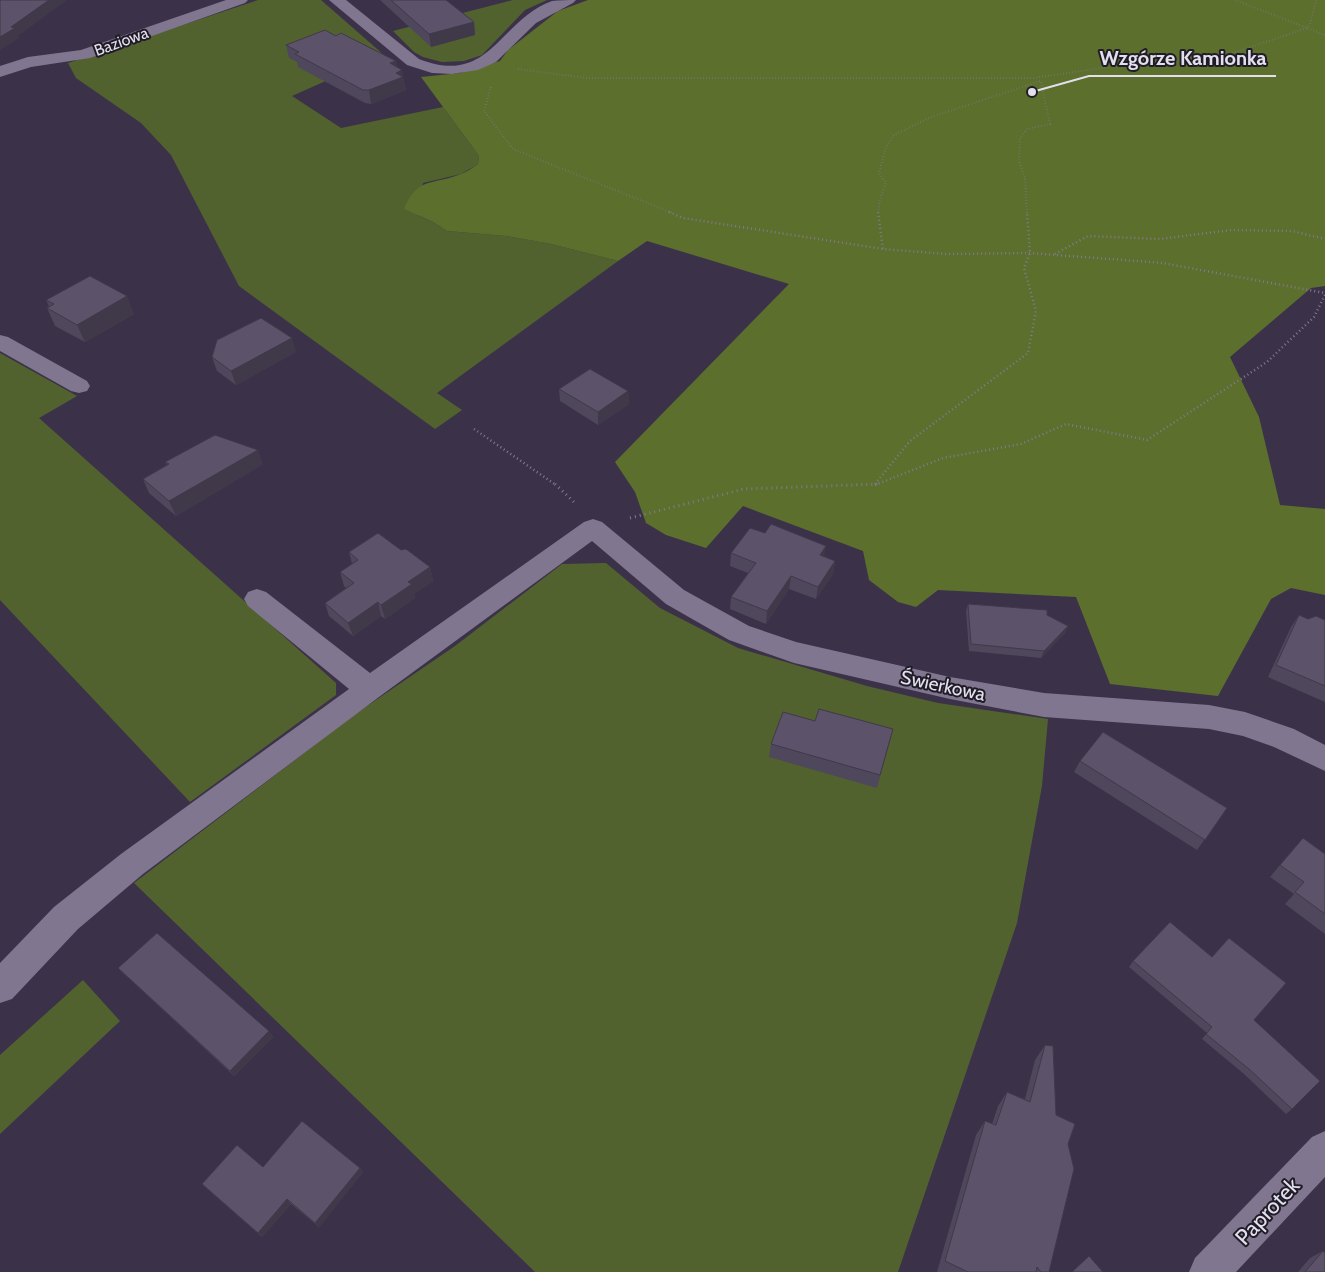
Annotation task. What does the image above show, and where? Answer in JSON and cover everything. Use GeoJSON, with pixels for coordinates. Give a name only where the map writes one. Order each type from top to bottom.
{"type":"FeatureCollection","features":[{"type":"Feature","properties":{"kind":"street","name":"Baziowa"},"geometry":{"type":"LineString","coordinates":[[0,72],[28,62],[84,55],[240,0]]}},
{"type":"Feature","properties":{"kind":"street"},"geometry":{"type":"LineString","coordinates":[[337,0],[413,62],[426,68],[442,70],[479,64],[492,58],[520,28],[533,18],[548,7],[568,0]]}},
{"type":"Feature","properties":{"kind":"street"},"geometry":{"type":"LineString","coordinates":[[0,342],[79,386]]}},
{"type":"Feature","properties":{"kind":"street"},"geometry":{"type":"LineString","coordinates":[[0,987],[66,918],[132,864],[369,689],[593,528]]}},
{"type":"Feature","properties":{"kind":"street","name":"Świerkowa"},"geometry":{"type":"LineString","coordinates":[[593,528],[675,597],[739,633],[794,652],[950,688],[1044,705],[1209,717],[1245,724],[1284,738],[1325,759]]}},
{"type":"Feature","properties":{"kind":"street"},"geometry":{"type":"LineString","coordinates":[[257,599],[369,689]]}},
{"type":"Feature","properties":{"kind":"street","name":"Paprotek"},"geometry":{"type":"LineString","coordinates":[[1209,1272],[1325,1150]]}},
{"type":"Feature","properties":{"kind":"path"},"geometry":{"type":"LineString","coordinates":[[1235,0],[1325,35]]}},
{"type":"Feature","properties":{"kind":"path"},"geometry":{"type":"LineString","coordinates":[[517,69],[587,78],[888,79],[1038,77],[1128,64],[1215,59],[1307,28],[1310,24],[1316,1],[1319,0]]}},
{"type":"Feature","properties":{"kind":"path"},"geometry":{"type":"LineString","coordinates":[[875,485],[910,441],[1028,353],[1036,311],[1024,268],[1030,253],[1025,178],[1020,161],[1020,138],[1027,129],[1050,124],[1041,82],[1038,77]]}},
{"type":"Feature","properties":{"kind":"path"},"geometry":{"type":"LineString","coordinates":[[883,249],[876,224],[880,194],[886,183],[879,173],[886,147],[894,135],[929,118],[1041,82]]}},
{"type":"Feature","properties":{"kind":"path"},"geometry":{"type":"LineString","coordinates":[[474,428],[555,484],[584,511],[593,528],[744,489],[875,485],[943,458],[1021,444],[1066,424],[1147,440],[1266,362],[1314,317],[1325,294],[1164,262],[1054,254],[946,254],[883,249],[683,218],[513,150],[484,111],[492,84]]}},
{"type":"Feature","properties":{"kind":"path"},"geometry":{"type":"LineString","coordinates":[[1054,254],[1088,236],[1160,239],[1231,230],[1292,231],[1325,239]]}},
{"type":"Feature","properties":{"kind":"green space"},"geometry":{"type":"Polygon","coordinates":[[[258,0],[321,0],[384,55],[292,96],[341,128],[443,107],[479,156],[478,164],[461,174],[423,183],[417,215],[447,231],[506,236],[551,244],[618,261],[437,393],[462,410],[435,429],[239,286],[171,155],[141,123],[76,78],[68,63],[258,0]]]}},
{"type":"Feature","properties":{"kind":"green space"},"geometry":{"type":"Polygon","coordinates":[[[513,0],[547,0],[525,10],[482,55],[464,61],[442,62],[423,57],[414,52],[393,31],[513,0]]]}},
{"type":"Feature","properties":{"kind":"green space"},"geometry":{"type":"Polygon","coordinates":[[[588,0],[1325,0],[1325,286],[1311,288],[1230,357],[1259,417],[1280,505],[1325,509],[1325,595],[1291,588],[1271,599],[1218,696],[1110,684],[1076,597],[938,590],[916,607],[898,602],[869,580],[863,551],[743,506],[706,548],[666,535],[646,523],[635,492],[615,462],[789,284],[647,241],[618,261],[551,244],[506,236],[447,231],[433,222],[404,209],[409,198],[421,186],[461,174],[478,164],[479,156],[421,77],[460,73],[500,61],[508,50],[558,11],[588,0]]]}},
{"type":"Feature","properties":{"kind":"green space"},"geometry":{"type":"Polygon","coordinates":[[[0,353],[77,396],[39,418],[336,683],[336,695],[190,802],[0,600],[0,353]]]}},
{"type":"Feature","properties":{"kind":"green space"},"geometry":{"type":"Polygon","coordinates":[[[606,563],[660,608],[738,648],[867,686],[938,703],[1048,719],[1042,786],[1017,923],[898,1272],[535,1272],[134,883],[354,715],[455,646],[562,564],[606,563]]]}},
{"type":"Feature","properties":{"kind":"green space"},"geometry":{"type":"Polygon","coordinates":[[[83,980],[120,1021],[0,1134],[0,1055],[83,980]]]}},
{"type":"Feature","properties":{"kind":"building"},"geometry":{"type":"Polygon","coordinates":[[[0,0],[49,0],[11,27],[15,28],[0,37],[0,0]]]}},
{"type":"Feature","properties":{"kind":"building"},"geometry":{"type":"Polygon","coordinates":[[[391,0],[446,0],[474,22],[429,34],[391,0]]]}},
{"type":"Feature","properties":{"kind":"building"},"geometry":{"type":"Polygon","coordinates":[[[325,30],[336,36],[341,33],[396,61],[390,63],[402,70],[396,73],[403,77],[369,90],[363,90],[295,54],[299,52],[286,45],[325,30]]]}},
{"type":"Feature","properties":{"kind":"building"},"geometry":{"type":"Polygon","coordinates":[[[90,276],[127,296],[77,325],[47,308],[54,304],[46,300],[90,276]]]}},
{"type":"Feature","properties":{"kind":"building"},"geometry":{"type":"Polygon","coordinates":[[[261,318],[292,338],[231,371],[212,357],[217,340],[261,318]]]}},
{"type":"Feature","properties":{"kind":"building"},"geometry":{"type":"Polygon","coordinates":[[[590,369],[628,391],[598,412],[559,389],[590,369]]]}},
{"type":"Feature","properties":{"kind":"building"},"geometry":{"type":"Polygon","coordinates":[[[215,435],[258,450],[169,501],[143,479],[169,464],[165,462],[215,435]]]}},
{"type":"Feature","properties":{"kind":"building"},"geometry":{"type":"Polygon","coordinates":[[[771,524],[826,546],[820,555],[835,561],[818,587],[791,576],[767,611],[731,597],[756,563],[731,553],[750,528],[765,533],[771,524]]]}},
{"type":"Feature","properties":{"kind":"building"},"geometry":{"type":"Polygon","coordinates":[[[378,533],[401,550],[406,549],[430,567],[408,582],[412,584],[381,605],[378,602],[348,623],[325,603],[354,583],[340,572],[358,560],[349,552],[378,533]]]}},
{"type":"Feature","properties":{"kind":"building"},"geometry":{"type":"Polygon","coordinates":[[[968,604],[1047,610],[1047,615],[1068,626],[1044,651],[971,644],[968,604]]]}},
{"type":"Feature","properties":{"kind":"building"},"geometry":{"type":"Polygon","coordinates":[[[1299,615],[1308,619],[1316,616],[1325,620],[1325,686],[1276,665],[1299,615]]]}},
{"type":"Feature","properties":{"kind":"building"},"geometry":{"type":"Polygon","coordinates":[[[819,709],[893,729],[880,775],[771,744],[783,712],[815,721],[819,709]]]}},
{"type":"Feature","properties":{"kind":"building"},"geometry":{"type":"Polygon","coordinates":[[[1103,732],[1227,808],[1205,840],[1080,761],[1103,732]]]}},
{"type":"Feature","properties":{"kind":"building"},"geometry":{"type":"Polygon","coordinates":[[[1303,838],[1325,854],[1325,914],[1295,892],[1304,882],[1280,865],[1303,838]]]}},
{"type":"Feature","properties":{"kind":"building"},"geometry":{"type":"Polygon","coordinates":[[[1170,922],[1212,957],[1229,938],[1286,983],[1254,1020],[1320,1081],[1292,1109],[1249,1069],[1206,1034],[1212,1027],[1133,961],[1170,922]]]}},
{"type":"Feature","properties":{"kind":"building"},"geometry":{"type":"Polygon","coordinates":[[[157,933],[269,1031],[230,1071],[118,968],[157,933]]]}},
{"type":"Feature","properties":{"kind":"building"},"geometry":{"type":"Polygon","coordinates":[[[1045,1045],[1053,1046],[1056,1115],[1075,1124],[1068,1144],[1074,1169],[1049,1272],[1041,1272],[1037,1267],[1036,1272],[968,1272],[945,1261],[985,1121],[996,1125],[1007,1092],[1030,1102],[1045,1045]]]}},
{"type":"Feature","properties":{"kind":"building"},"geometry":{"type":"Polygon","coordinates":[[[302,1121],[360,1168],[315,1223],[287,1199],[258,1233],[202,1184],[237,1145],[263,1167],[302,1121]]]}},
{"type":"Feature","properties":{"kind":"building"},"geometry":{"type":"Polygon","coordinates":[[[1323,1251],[1325,1253],[1325,1272],[1305,1272],[1323,1251]]]}},
{"type":"Feature","properties":{"kind":"building"},"geometry":{"type":"Polygon","coordinates":[[[1089,1256],[1103,1272],[1072,1272],[1089,1256]]]}},
{"type":"Feature","properties":{"kind":"place","name":"Wzgórze Kamionka"},"geometry":{"type":"Point","coordinates":[1032,92]}}]}
